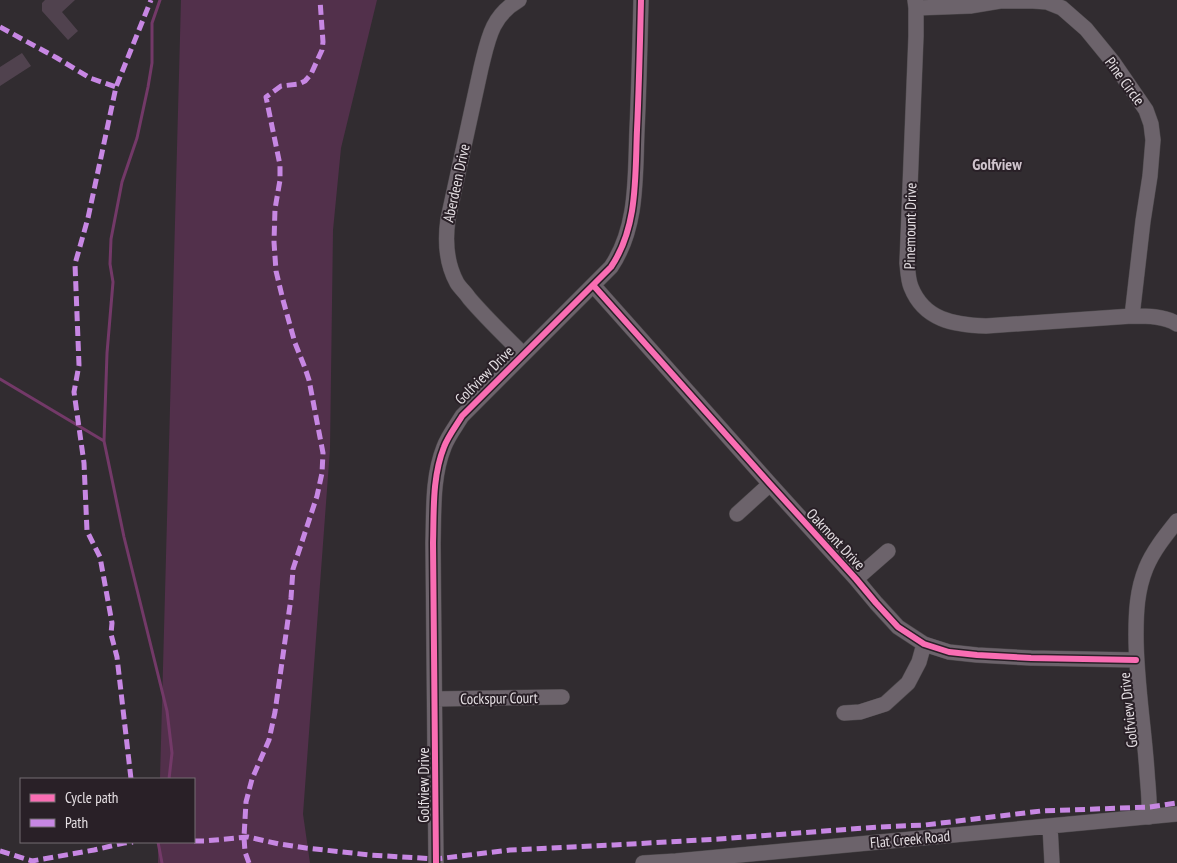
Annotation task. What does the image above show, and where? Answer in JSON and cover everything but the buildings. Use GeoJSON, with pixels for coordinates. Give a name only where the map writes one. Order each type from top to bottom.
{"type":"FeatureCollection","features":[{"type":"Feature","properties":{"kind":"street","name":"Aberdeen Drive"},"geometry":{"type":"LineString","coordinates":[[519,0],[511,5],[497,20],[487,46],[448,218],[446,245],[457,283],[477,307],[523,354]]}},
{"type":"Feature","properties":{"kind":"street","name":"Golfview Drive"},"geometry":{"type":"LineString","coordinates":[[436,863],[433,543],[436,477],[444,446],[462,416],[611,267],[624,243],[632,216],[639,96],[641,0]]}},
{"type":"Feature","properties":{"kind":"street","name":"Pine Circle"},"geometry":{"type":"LineString","coordinates":[[915,4],[970,6],[1000,1],[1048,2],[1062,8],[1086,29],[1129,84],[1146,110],[1152,124],[1153,140],[1132,316]]}},
{"type":"Feature","properties":{"kind":"street","name":"Pinemount Drive"},"geometry":{"type":"LineString","coordinates":[[915,4],[908,263],[910,285],[918,301],[934,315],[951,323],[966,326],[1132,316],[1151,316],[1177,324]]}},
{"type":"Feature","properties":{"kind":"street","name":"Oakmont Drive"},"geometry":{"type":"LineString","coordinates":[[593,285],[898,627],[924,644],[949,652],[1031,658],[1136,660]]}},
{"type":"Feature","properties":{"kind":"street"},"geometry":{"type":"LineString","coordinates":[[737,514],[770,484]]}},
{"type":"Feature","properties":{"kind":"street","name":"Golfview Drive"},"geometry":{"type":"LineString","coordinates":[[1149,817],[1146,753],[1136,660],[1136,612],[1139,587],[1145,570],[1153,553],[1177,521]]}},
{"type":"Feature","properties":{"kind":"street","name":"Oakmont Drive"},"geometry":{"type":"LineString","coordinates":[[856,579],[888,551]]}},
{"type":"Feature","properties":{"kind":"street"},"geometry":{"type":"LineString","coordinates":[[844,713],[860,712],[885,704],[908,683],[919,662],[924,644]]}},
{"type":"Feature","properties":{"kind":"street","name":"Cockspur Court"},"geometry":{"type":"LineString","coordinates":[[435,699],[562,697]]}},
{"type":"Feature","properties":{"kind":"street","name":"Flat Creek Road"},"geometry":{"type":"LineString","coordinates":[[643,863],[1177,814]]}},
{"type":"Feature","properties":{"kind":"street"},"geometry":{"type":"LineString","coordinates":[[1050,826],[1052,863]]}},
{"type":"Feature","properties":{"kind":"shaded area"},"geometry":{"type":"Polygon","coordinates":[[[181,0],[377,0],[341,148],[333,230],[330,449],[303,814],[310,863],[158,863],[158,843],[195,843],[195,778],[160,778],[181,0]]]}},
{"type":"Feature","properties":{"kind":"waterway"},"geometry":{"type":"LineString","coordinates":[[160,0],[152,23],[152,63],[148,87],[137,138],[122,182],[111,239],[110,264],[113,282],[107,353],[104,441],[124,537],[167,711],[172,753],[169,778]]}},
{"type":"Feature","properties":{"kind":"waterway"},"geometry":{"type":"LineString","coordinates":[[0,379],[104,441]]}},
{"type":"Feature","properties":{"kind":"waterway"},"geometry":{"type":"LineString","coordinates":[[158,843],[162,863]]}},
{"type":"Feature","properties":{"kind":"marked path"},"geometry":{"type":"LineString","coordinates":[[131,778],[117,657],[111,634],[112,623],[100,557],[87,531],[84,463],[74,392],[79,365],[75,264],[88,218],[116,87],[151,0]]}},
{"type":"Feature","properties":{"kind":"marked path"},"geometry":{"type":"LineString","coordinates":[[249,863],[245,852],[244,837],[246,802],[252,779],[269,740],[275,712],[291,598],[293,569],[317,496],[322,473],[323,453],[309,380],[295,343],[276,271],[274,242],[275,209],[280,180],[280,165],[266,97],[281,86],[299,84],[305,81],[311,74],[322,50],[323,42],[320,0]]}},
{"type":"Feature","properties":{"kind":"marked path"},"geometry":{"type":"LineString","coordinates":[[0,27],[90,78],[116,87]]}},
{"type":"Feature","properties":{"kind":"marked path"},"geometry":{"type":"LineString","coordinates":[[195,841],[248,837],[306,848],[370,855],[436,859],[510,850],[719,839],[925,825],[1041,811],[1150,807],[1177,803]]}},
{"type":"Feature","properties":{"kind":"marked path"},"geometry":{"type":"LineString","coordinates":[[0,851],[32,861],[124,843]]}},
{"type":"Feature","properties":{"kind":"cycle path"},"geometry":{"type":"LineString","coordinates":[[436,863],[433,543],[434,494],[437,470],[444,447],[462,416],[611,267],[620,252],[631,218],[635,183],[641,0]]}},
{"type":"Feature","properties":{"kind":"cycle path"},"geometry":{"type":"LineString","coordinates":[[593,285],[898,627],[924,644],[949,652],[1031,658],[1136,660]]}},
{"type":"Feature","properties":{"kind":"district","name":"Golfview"},"geometry":{"type":"Point","coordinates":[997,164]}}]}
